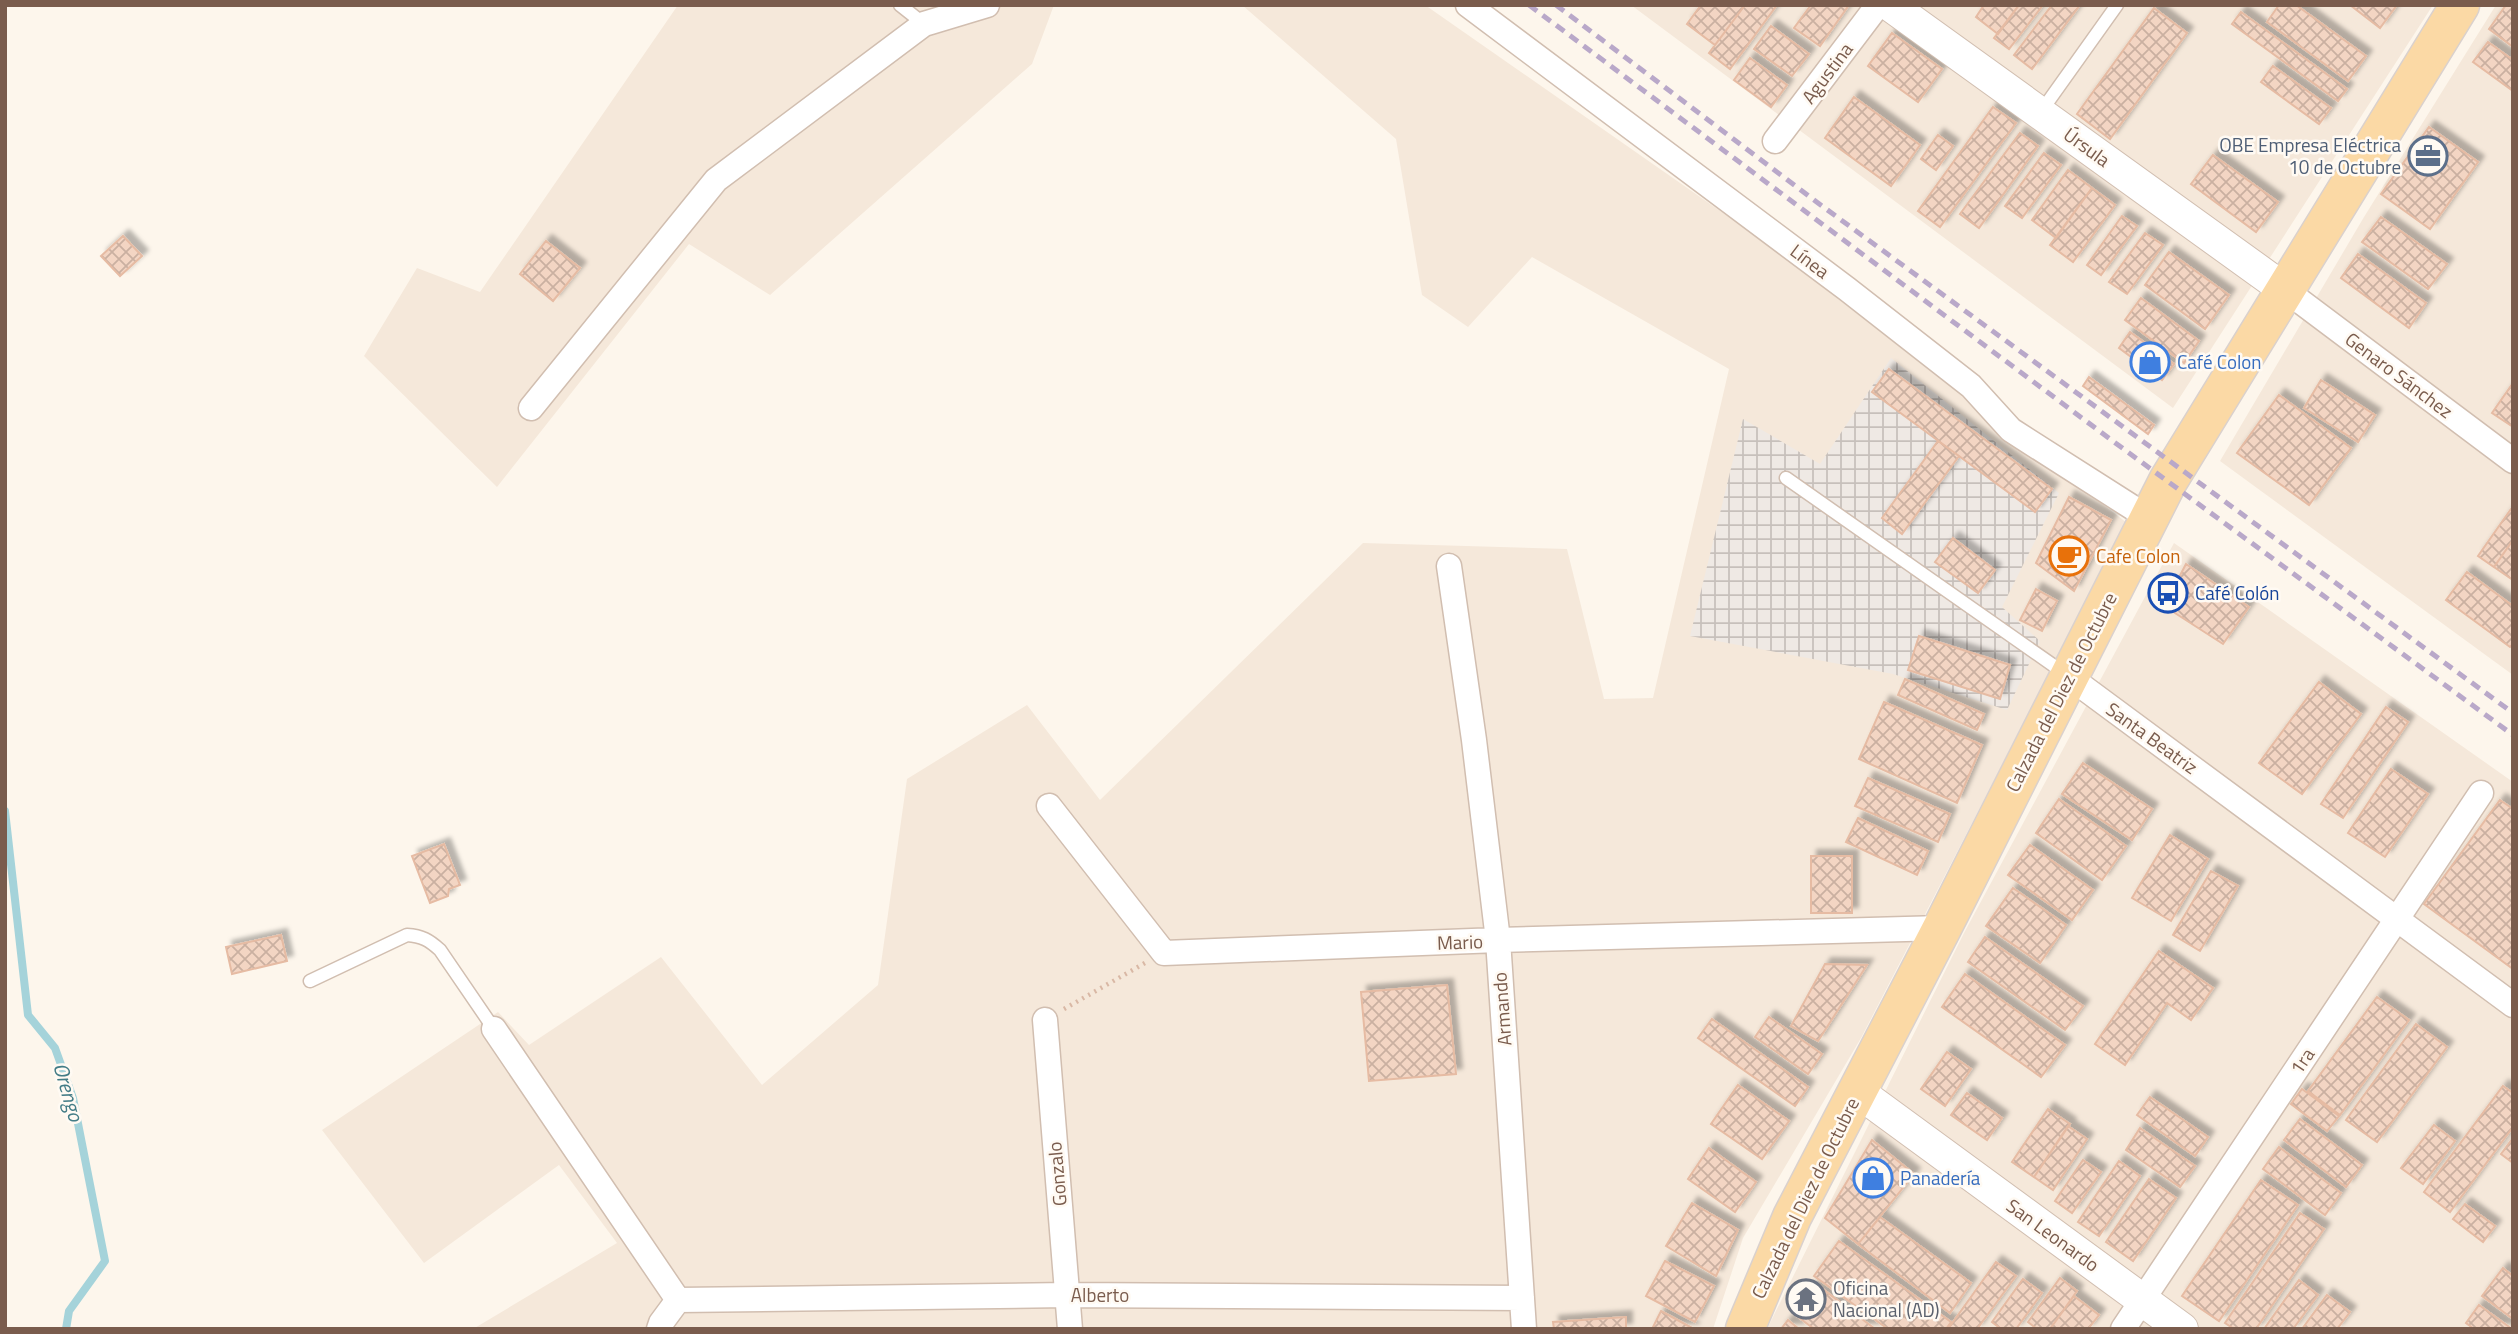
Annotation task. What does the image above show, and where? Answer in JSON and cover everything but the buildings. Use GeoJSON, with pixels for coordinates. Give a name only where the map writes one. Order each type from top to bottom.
{"type":"FeatureCollection","features":[{"type":"Feature","properties":{"kind":"main road","name":"Calzada del Diez de Octubre"},"geometry":{"type":"LineString","coordinates":[[1745,1329],[1792,1217],[1942,928],[2168,481],[2460,5]]}},
{"type":"Feature","properties":{"kind":"street"},"geometry":{"type":"LineString","coordinates":[[531,408],[716,180],[923,24],[987,5]]}},
{"type":"Feature","properties":{"kind":"street","name":"Línea"},"geometry":{"type":"LineString","coordinates":[[1468,5],[1857,297],[1971,386],[2011,430],[2149,518]]}},
{"type":"Feature","properties":{"kind":"street","name":"Agustina"},"geometry":{"type":"LineString","coordinates":[[1775,141],[1878,5]]}},
{"type":"Feature","properties":{"kind":"street","name":"Úrsula"},"geometry":{"type":"LineString","coordinates":[[1890,5],[2284,289]]}},
{"type":"Feature","properties":{"kind":"street","name":"Genaro Sánchez"},"geometry":{"type":"LineString","coordinates":[[2284,289],[2513,461]]}},
{"type":"Feature","properties":{"kind":"street","name":"Armando"},"geometry":{"type":"LineString","coordinates":[[1449,566],[1474,740],[1498,940],[1524,1329]]}},
{"type":"Feature","properties":{"kind":"street","name":"Santa Beatriz"},"geometry":{"type":"LineString","coordinates":[[2068,676],[2513,1005]]}},
{"type":"Feature","properties":{"kind":"street","name":"1ra"},"geometry":{"type":"LineString","coordinates":[[2123,1329],[2481,793]]}},
{"type":"Feature","properties":{"kind":"street"},"geometry":{"type":"LineString","coordinates":[[1049,806],[1164,953]]}},
{"type":"Feature","properties":{"kind":"street","name":"Mario"},"geometry":{"type":"LineString","coordinates":[[1164,953],[1498,940],[1942,928]]}},
{"type":"Feature","properties":{"kind":"street","name":"Gonzalo"},"geometry":{"type":"LineString","coordinates":[[1045,1020],[1070,1329]]}},
{"type":"Feature","properties":{"kind":"street"},"geometry":{"type":"LineString","coordinates":[[494,1030],[678,1300],[660,1323],[659,1329]]}},
{"type":"Feature","properties":{"kind":"street","name":"San Leonardo"},"geometry":{"type":"LineString","coordinates":[[1857,1091],[2182,1329]]}},
{"type":"Feature","properties":{"kind":"street","name":"Alberto"},"geometry":{"type":"LineString","coordinates":[[678,1300],[1067,1295],[1522,1298]]}},
{"type":"Feature","properties":{"kind":"lane"},"geometry":{"type":"LineString","coordinates":[[900,5],[923,24]]}},
{"type":"Feature","properties":{"kind":"lane"},"geometry":{"type":"LineString","coordinates":[[2040,113],[2117,5]]}},
{"type":"Feature","properties":{"kind":"lane","name":"Santa Beatriz"},"geometry":{"type":"LineString","coordinates":[[1786,478],[2068,676]]}},
{"type":"Feature","properties":{"kind":"lane"},"geometry":{"type":"LineString","coordinates":[[310,981],[407,935],[421,936],[430,940],[440,950],[494,1030]]}},
{"type":"Feature","properties":{"kind":"path"},"geometry":{"type":"LineString","coordinates":[[1045,1020],[1164,953]]}},
{"type":"Feature","properties":{"kind":"shaded area"},"geometry":{"type":"Polygon","coordinates":[[[678,5],[1054,5],[1032,64],[770,295],[689,244],[497,487],[364,356],[417,268],[480,292],[678,5]]]}},
{"type":"Feature","properties":{"kind":"shaded area"},"geometry":{"type":"Polygon","coordinates":[[[1242,5],[1425,5],[1766,243],[2127,523],[1861,1038],[1743,1238],[1713,1329],[473,1329],[617,1243],[559,1165],[424,1263],[322,1130],[498,1012],[529,1045],[661,957],[762,1085],[878,985],[907,779],[1027,705],[1100,800],[1363,543],[1567,549],[1604,699],[1653,698],[1729,369],[1532,257],[1468,327],[1422,295],[1396,139],[1242,5]]]}},
{"type":"Feature","properties":{"kind":"shaded area"},"geometry":{"type":"Polygon","coordinates":[[[1631,5],[2433,5],[2173,408],[1631,5]]]}},
{"type":"Feature","properties":{"kind":"shaded area"},"geometry":{"type":"Polygon","coordinates":[[[2496,5],[2513,5],[2513,675],[2220,461],[2364,217],[2496,5]]]}},
{"type":"Feature","properties":{"kind":"shaded area"},"geometry":{"type":"Polygon","coordinates":[[[1891,358],[2059,493],[2002,607],[2040,641],[2007,710],[1893,674],[1690,636],[1743,419],[1820,464],[1891,358]]]}},
{"type":"Feature","properties":{"kind":"shaded area"},"geometry":{"type":"Polygon","coordinates":[[[2174,543],[2513,782],[2513,1329],[1767,1329],[1964,933],[2174,543]]]}},
{"type":"Feature","properties":{"kind":"waterway","name":"Orengo"},"geometry":{"type":"LineString","coordinates":[[5,811],[28,1015],[55,1048],[73,1098],[105,1261],[69,1311],[66,1329]]}},
{"type":"Feature","properties":{"kind":"railway"},"geometry":{"type":"LineString","coordinates":[[1529,5],[2110,439],[2513,735]]}},
{"type":"Feature","properties":{"kind":"railway"},"geometry":{"type":"LineString","coordinates":[[1556,5],[1818,203],[2513,713]]}},
{"type":"Feature","properties":{"kind":"place","name":"OBE Empresa Eléctrica 10 de Octubre"},"geometry":{"type":"Point","coordinates":[2428,156]}},
{"type":"Feature","properties":{"kind":"place","name":"Café Colon"},"geometry":{"type":"Point","coordinates":[2150,362]}},
{"type":"Feature","properties":{"kind":"place","name":"Cafe Colon"},"geometry":{"type":"Point","coordinates":[2069,556]}},
{"type":"Feature","properties":{"kind":"place","name":"Café Colón"},"geometry":{"type":"Point","coordinates":[2168,593]}},
{"type":"Feature","properties":{"kind":"place","name":"Panadería"},"geometry":{"type":"Point","coordinates":[1873,1178]}},
{"type":"Feature","properties":{"kind":"place","name":"Oficina Nacional (AD)"},"geometry":{"type":"Point","coordinates":[1806,1299]}}]}
